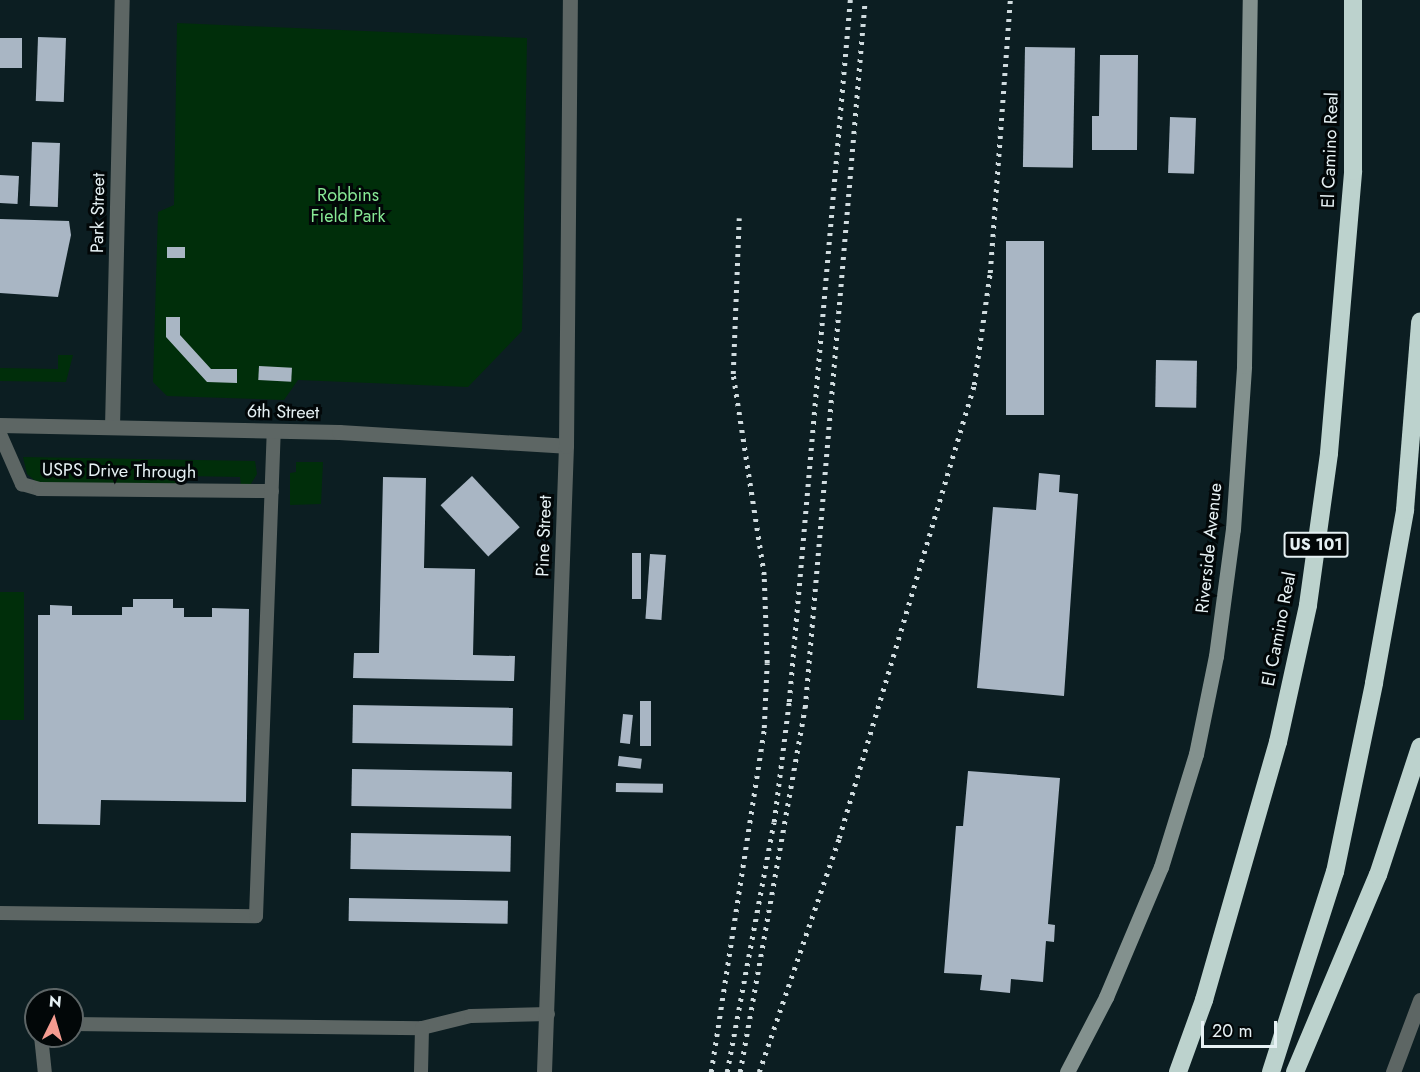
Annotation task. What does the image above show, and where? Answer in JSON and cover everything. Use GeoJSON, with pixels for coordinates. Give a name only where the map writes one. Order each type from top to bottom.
{"type":"FeatureCollection","features":[{"type":"Feature","properties":{"kind":"highway","name":"El Camino Real"},"geometry":{"type":"LineString","coordinates":[[1178,1072],[1204,1000],[1278,742],[1308,605],[1329,453],[1353,171],[1353,0]]}},
{"type":"Feature","properties":{"kind":"highway"},"geometry":{"type":"LineString","coordinates":[[1271,1072],[1335,872],[1374,683],[1405,510],[1420,322]]}},
{"type":"Feature","properties":{"kind":"highway"},"geometry":{"type":"LineString","coordinates":[[1295,1072],[1378,875],[1420,747]]}},
{"type":"Feature","properties":{"kind":"main road","name":"Riverside Avenue"},"geometry":{"type":"LineString","coordinates":[[1067,1072],[1106,997],[1161,867],[1196,754],[1216,656],[1233,529],[1244,366],[1250,0]]}},
{"type":"Feature","properties":{"kind":"street","name":"Park Street"},"geometry":{"type":"LineString","coordinates":[[112,427],[122,0]]}},
{"type":"Feature","properties":{"kind":"street","name":"Pine Street"},"geometry":{"type":"LineString","coordinates":[[544,1072],[548,1014],[566,446],[570,0]]}},
{"type":"Feature","properties":{"kind":"street","name":"6th Street"},"geometry":{"type":"LineString","coordinates":[[0,425],[274,431],[566,446]]}},
{"type":"Feature","properties":{"kind":"street"},"geometry":{"type":"LineString","coordinates":[[1393,1072],[1420,1000]]}},
{"type":"Feature","properties":{"kind":"lane"},"geometry":{"type":"LineString","coordinates":[[0,913],[256,916],[274,431]]}},
{"type":"Feature","properties":{"kind":"lane","name":"USPS Drive Through"},"geometry":{"type":"LineString","coordinates":[[0,434],[22,484],[39,489],[272,492]]}},
{"type":"Feature","properties":{"kind":"lane"},"geometry":{"type":"LineString","coordinates":[[84,1024],[422,1028],[471,1016],[548,1014]]}},
{"type":"Feature","properties":{"kind":"lane"},"geometry":{"type":"LineString","coordinates":[[421,1072],[422,1028]]}},
{"type":"Feature","properties":{"kind":"lane"},"geometry":{"type":"LineString","coordinates":[[42,1048],[45,1072]]}},
{"type":"Feature","properties":{"kind":"green space","name":"Robbins Field Park"},"geometry":{"type":"Polygon","coordinates":[[[177,23],[527,38],[522,331],[468,387],[298,380],[284,400],[167,396],[153,382],[158,212],[174,205],[177,23]]]}},
{"type":"Feature","properties":{"kind":"green space"},"geometry":{"type":"Polygon","coordinates":[[[58,355],[73,355],[66,382],[0,381],[0,368],[58,369],[58,355]]]}},
{"type":"Feature","properties":{"kind":"green space"},"geometry":{"type":"Polygon","coordinates":[[[23,457],[255,461],[257,474],[249,487],[241,486],[240,477],[185,476],[184,486],[39,484],[27,474],[23,457]]]}},
{"type":"Feature","properties":{"kind":"green space"},"geometry":{"type":"Polygon","coordinates":[[[296,462],[323,462],[321,504],[290,505],[290,473],[296,472],[296,462]]]}},
{"type":"Feature","properties":{"kind":"green space"},"geometry":{"type":"Polygon","coordinates":[[[0,592],[24,592],[24,720],[0,720],[0,592]]]}},
{"type":"Feature","properties":{"kind":"building"},"geometry":{"type":"Polygon","coordinates":[[[38,37],[66,38],[64,102],[36,101],[38,37]]]}},
{"type":"Feature","properties":{"kind":"building"},"geometry":{"type":"Polygon","coordinates":[[[0,38],[22,38],[22,68],[0,68],[0,38]]]}},
{"type":"Feature","properties":{"kind":"building"},"geometry":{"type":"Polygon","coordinates":[[[1025,47],[1075,48],[1073,168],[1023,167],[1025,47]]]}},
{"type":"Feature","properties":{"kind":"building"},"geometry":{"type":"Polygon","coordinates":[[[1100,55],[1138,55],[1137,150],[1092,150],[1092,116],[1099,116],[1100,55]]]}},
{"type":"Feature","properties":{"kind":"building"},"geometry":{"type":"Polygon","coordinates":[[[1170,117],[1196,118],[1194,174],[1168,173],[1170,117]]]}},
{"type":"Feature","properties":{"kind":"building"},"geometry":{"type":"Polygon","coordinates":[[[32,142],[60,143],[58,207],[30,206],[32,142]]]}},
{"type":"Feature","properties":{"kind":"building"},"geometry":{"type":"Polygon","coordinates":[[[0,175],[19,176],[18,204],[0,203],[0,175]]]}},
{"type":"Feature","properties":{"kind":"building"},"geometry":{"type":"Polygon","coordinates":[[[0,219],[69,221],[71,235],[58,297],[0,293],[0,219]]]}},
{"type":"Feature","properties":{"kind":"building"},"geometry":{"type":"Polygon","coordinates":[[[1006,241],[1044,241],[1044,415],[1006,415],[1006,241]]]}},
{"type":"Feature","properties":{"kind":"building"},"geometry":{"type":"Polygon","coordinates":[[[167,247],[185,247],[185,258],[167,258],[167,247]]]}},
{"type":"Feature","properties":{"kind":"building"},"geometry":{"type":"Polygon","coordinates":[[[166,317],[180,317],[180,335],[211,369],[237,369],[237,383],[207,382],[166,337],[166,317]]]}},
{"type":"Feature","properties":{"kind":"building"},"geometry":{"type":"Polygon","coordinates":[[[1156,360],[1197,361],[1196,408],[1155,407],[1156,360]]]}},
{"type":"Feature","properties":{"kind":"building"},"geometry":{"type":"Polygon","coordinates":[[[259,366],[292,368],[291,382],[258,380],[259,366]]]}},
{"type":"Feature","properties":{"kind":"building"},"geometry":{"type":"Polygon","coordinates":[[[1039,473],[1060,475],[1059,492],[1078,494],[1064,696],[977,688],[993,507],[1036,510],[1039,473]]]}},
{"type":"Feature","properties":{"kind":"building"},"geometry":{"type":"Polygon","coordinates":[[[472,476],[520,527],[488,557],[441,505],[472,476]]]}},
{"type":"Feature","properties":{"kind":"building"},"geometry":{"type":"Polygon","coordinates":[[[383,477],[426,478],[424,568],[475,569],[473,655],[515,656],[514,681],[353,678],[354,653],[379,653],[383,477]]]}},
{"type":"Feature","properties":{"kind":"building"},"geometry":{"type":"Polygon","coordinates":[[[632,553],[641,553],[641,599],[632,599],[632,553]]]}},
{"type":"Feature","properties":{"kind":"building"},"geometry":{"type":"Polygon","coordinates":[[[650,554],[666,555],[661,620],[645,619],[650,554]]]}},
{"type":"Feature","properties":{"kind":"building"},"geometry":{"type":"Polygon","coordinates":[[[133,599],[173,599],[173,608],[184,608],[184,617],[212,617],[212,608],[249,609],[246,802],[101,800],[100,825],[38,824],[38,615],[50,615],[50,605],[72,606],[72,615],[122,615],[122,607],[133,607],[133,599]]]}},
{"type":"Feature","properties":{"kind":"building"},"geometry":{"type":"Polygon","coordinates":[[[640,701],[651,701],[651,746],[640,746],[640,701]]]}},
{"type":"Feature","properties":{"kind":"building"},"geometry":{"type":"Polygon","coordinates":[[[353,705],[513,708],[512,746],[352,743],[353,705]]]}},
{"type":"Feature","properties":{"kind":"building"},"geometry":{"type":"Polygon","coordinates":[[[623,714],[633,715],[630,744],[620,743],[623,714]]]}},
{"type":"Feature","properties":{"kind":"building"},"geometry":{"type":"Polygon","coordinates":[[[619,756],[642,759],[641,769],[618,766],[619,756]]]}},
{"type":"Feature","properties":{"kind":"building"},"geometry":{"type":"Polygon","coordinates":[[[352,769],[512,772],[511,809],[351,806],[352,769]]]}},
{"type":"Feature","properties":{"kind":"building"},"geometry":{"type":"Polygon","coordinates":[[[968,771],[1060,778],[1048,924],[1055,925],[1054,942],[1046,941],[1043,982],[1011,979],[1010,993],[980,990],[982,975],[944,973],[956,826],[963,826],[968,771]]]}},
{"type":"Feature","properties":{"kind":"building"},"geometry":{"type":"Polygon","coordinates":[[[616,783],[663,784],[663,793],[616,792],[616,783]]]}},
{"type":"Feature","properties":{"kind":"building"},"geometry":{"type":"Polygon","coordinates":[[[351,833],[511,836],[510,872],[350,869],[351,833]]]}},
{"type":"Feature","properties":{"kind":"building"},"geometry":{"type":"Polygon","coordinates":[[[349,898],[508,901],[508,924],[349,921],[349,898]]]}},
{"type":"Feature","properties":{"kind":"railway"},"geometry":{"type":"LineString","coordinates":[[727,1072],[774,822],[789,702],[850,0]]}},
{"type":"Feature","properties":{"kind":"railway"},"geometry":{"type":"LineString","coordinates":[[740,1072],[805,708],[865,0]]}},
{"type":"Feature","properties":{"kind":"railway"},"geometry":{"type":"LineString","coordinates":[[759,1072],[839,838],[974,385],[990,273],[1010,0]]}},
{"type":"Feature","properties":{"kind":"railway"},"geometry":{"type":"LineString","coordinates":[[711,1072],[764,728],[767,663],[764,575],[733,374],[739,218]]}}]}
